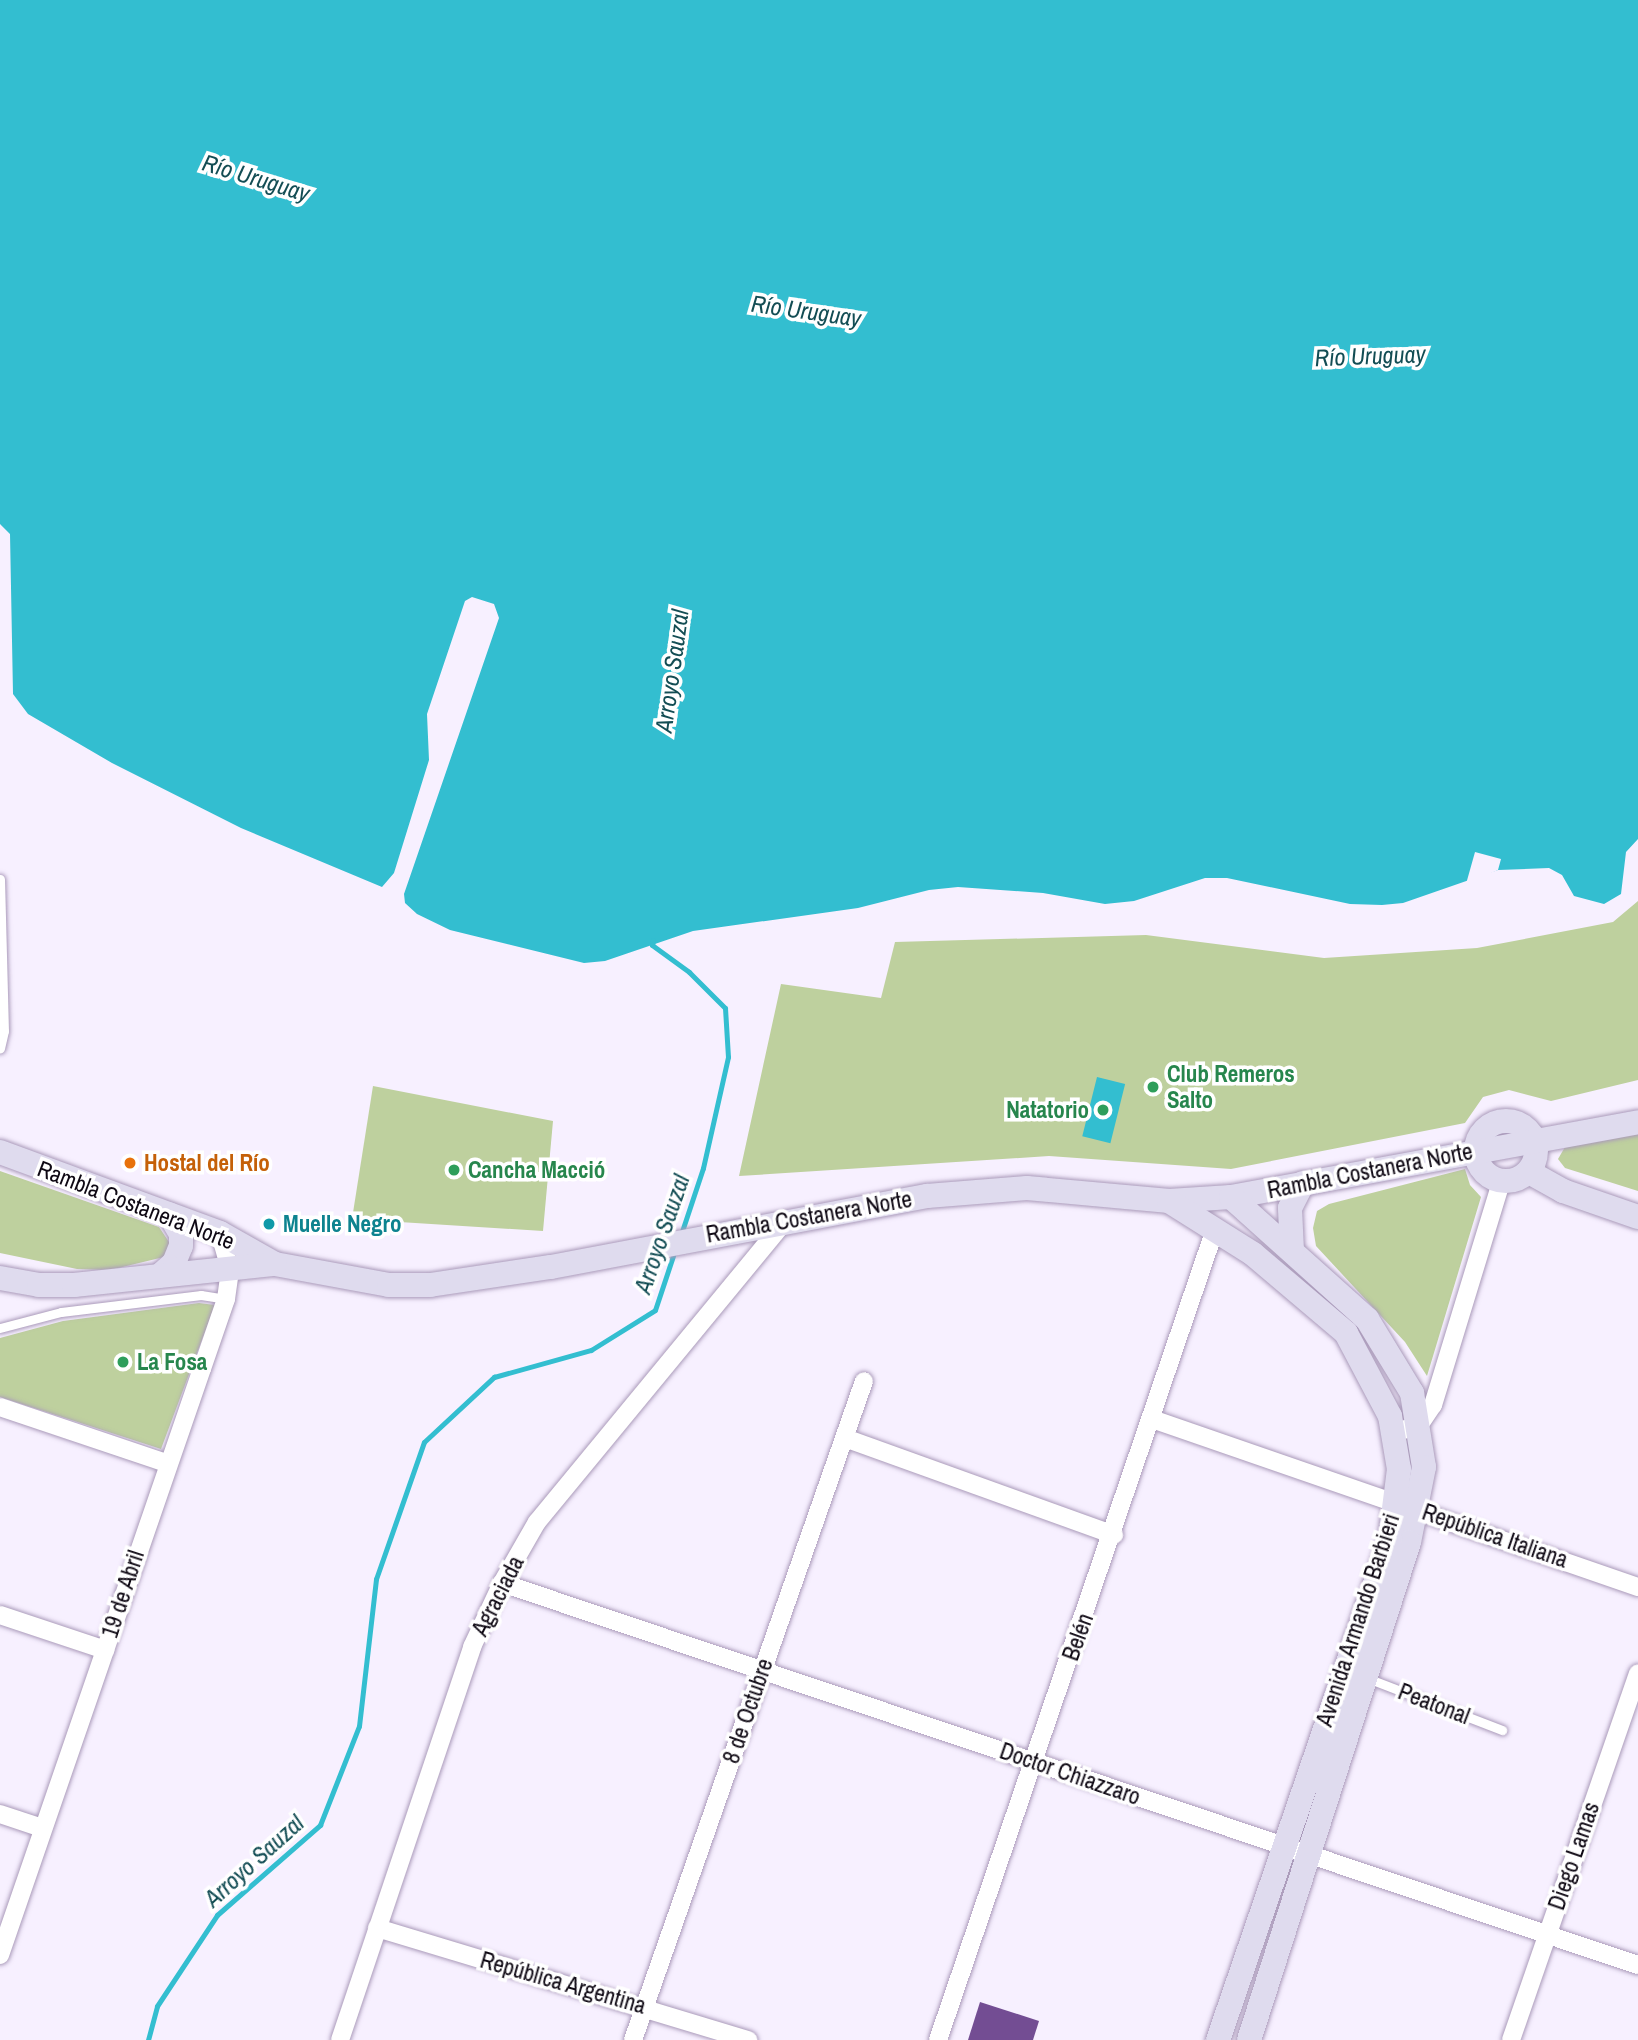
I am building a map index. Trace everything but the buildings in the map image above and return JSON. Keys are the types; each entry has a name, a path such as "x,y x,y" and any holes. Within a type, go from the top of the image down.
{"street":[{"path":"1497,1122 1516,1122 1535,1143 1536,1157 1529,1172 1501,1182 1480,1167 1476,1151 1482,1133 1497,1122"},
{"path":"1535,1143 1638,1122"},
{"name":"Rambla Costanera Norte","path":"0,1152 220,1233 275,1264 389,1286 464,1282 729,1231 988,1190 1027,1188 1169,1201 1231,1197 1476,1151"},
{"path":"1529,1172 1563,1191 1638,1217"},
{"path":"1395,1433 1420,1424 1433,1405 1501,1182"},
{"path":"1292,1251 1290,1208 1303,1183"},
{"path":"1214,1232 1259,1220 1278,1188"},
{"name":"Avenida Armando Barbieri","path":"1218,2040 1281,1845 1390,1540 1424,1467 1420,1424 1401,1370 1367,1319 1231,1197"},
{"name":"Avenida Armando Barbieri","path":"1169,1201 1214,1232 1253,1254 1346,1333 1366,1364 1395,1433 1407,1505 1366,1677 1249,2040"},
{"path":"159,1276 174,1263 181,1246 181,1234 169,1214"},
{"name":"Agraciada","path":"341,2040 472,1647 502,1583 537,1522 784,1222"},
{"name":"Belén","path":"938,2040 1032,1762 1114,1535 1214,1232"},
{"name":"19 de Abril","path":"0,1955 166,1463 226,1299 230,1269 220,1233"},
{"path":"3,1283 74,1285 275,1264"},
{"name":"8 de Octubre","path":"633,2040 864,1381"},
{"path":"0,1407 166,1463"},
{"name":"República Italiana","path":"1152,1419 1638,1587"},
{"path":"845,1438 1114,1535"},
{"name":"Doctor Chiazzaro","path":"502,1583 1638,1965"},
{"path":"0,1615 105,1650"},
{"name":"Diego Lamas","path":"1511,2040 1638,1673"},
{"path":"0,1814 43,1828"},
{"name":"República Argentina","path":"377,1928 749,2040"}],"lane":[{"path":"0,879 4,1031 0,1049"},
{"path":"0,1328 61,1312 201,1295 226,1299"},
{"name":"Peatonal","path":"1366,1677 1502,1730"}],"green space":[{"path":"1638,901 1638,1080 1551,1101 1509,1090 1483,1097 1465,1123 1231,1169 1049,1156 739,1176 781,984 881,998 895,942 1146,935 1324,958 1477,948 1613,922"},
{"name":"Cancha Macció","path":"373,1086 553,1121 543,1231 352,1219"},
{"path":"1638,1133 1638,1191 1565,1168 1558,1159 1565,1147"},
{"path":"1465,1169 1470,1185 1481,1197 1427,1376 1405,1342 1316,1246 1313,1228 1317,1211 1329,1204"},
{"path":"0,1171 159,1227 171,1245 164,1257 110,1270 77,1269 0,1253"},
{"path":"199,1303 215,1305 161,1449 0,1397 0,1338 63,1321"}],"water":[{"name":"Río Uruguay","path":"0,0 1638,0 1638,839 1626,852 1621,894 1604,904 1574,896 1562,875 1549,868 1498,870 1403,903 1382,905 1350,904 1227,878 1205,878 1134,901 1105,904 1043,893 958,887 929,890 858,908 693,931 605,961 584,963 450,930 417,914 405,903 404,894 499,618 494,604 472,597 465,601 427,714 429,760 394,873 382,887 241,828 112,763 28,714 13,694 10,534 0,524"},
{"name":"Natatorio","path":"1097,1077 1125,1084 1110,1143 1082,1136"}],"pier":[{"path":"1475,852 1501,859 1498,870 1466,884"}],"waterway":[{"name":"Arroyo Sauzal","path":"653,940 652,945 689,972 725,1008 728,1057 703,1168 681,1234"},
{"name":"Arroyo Sauzal","path":"148,2040 157,2006 217,1915 320,1825 359,1726 376,1579 424,1442 494,1377 591,1350 655,1310 674,1253"}],"place":[{"name":"Club Remeros Salto","path":"1153,1087"},
{"name":"Natatorio","path":"1103,1110"},
{"name":"Hostal del Río","path":"130,1163"},
{"name":"Cancha Macció","path":"454,1170"},
{"name":"Muelle Negro","path":"269,1224"},
{"name":"La Fosa","path":"123,1362"}]}
